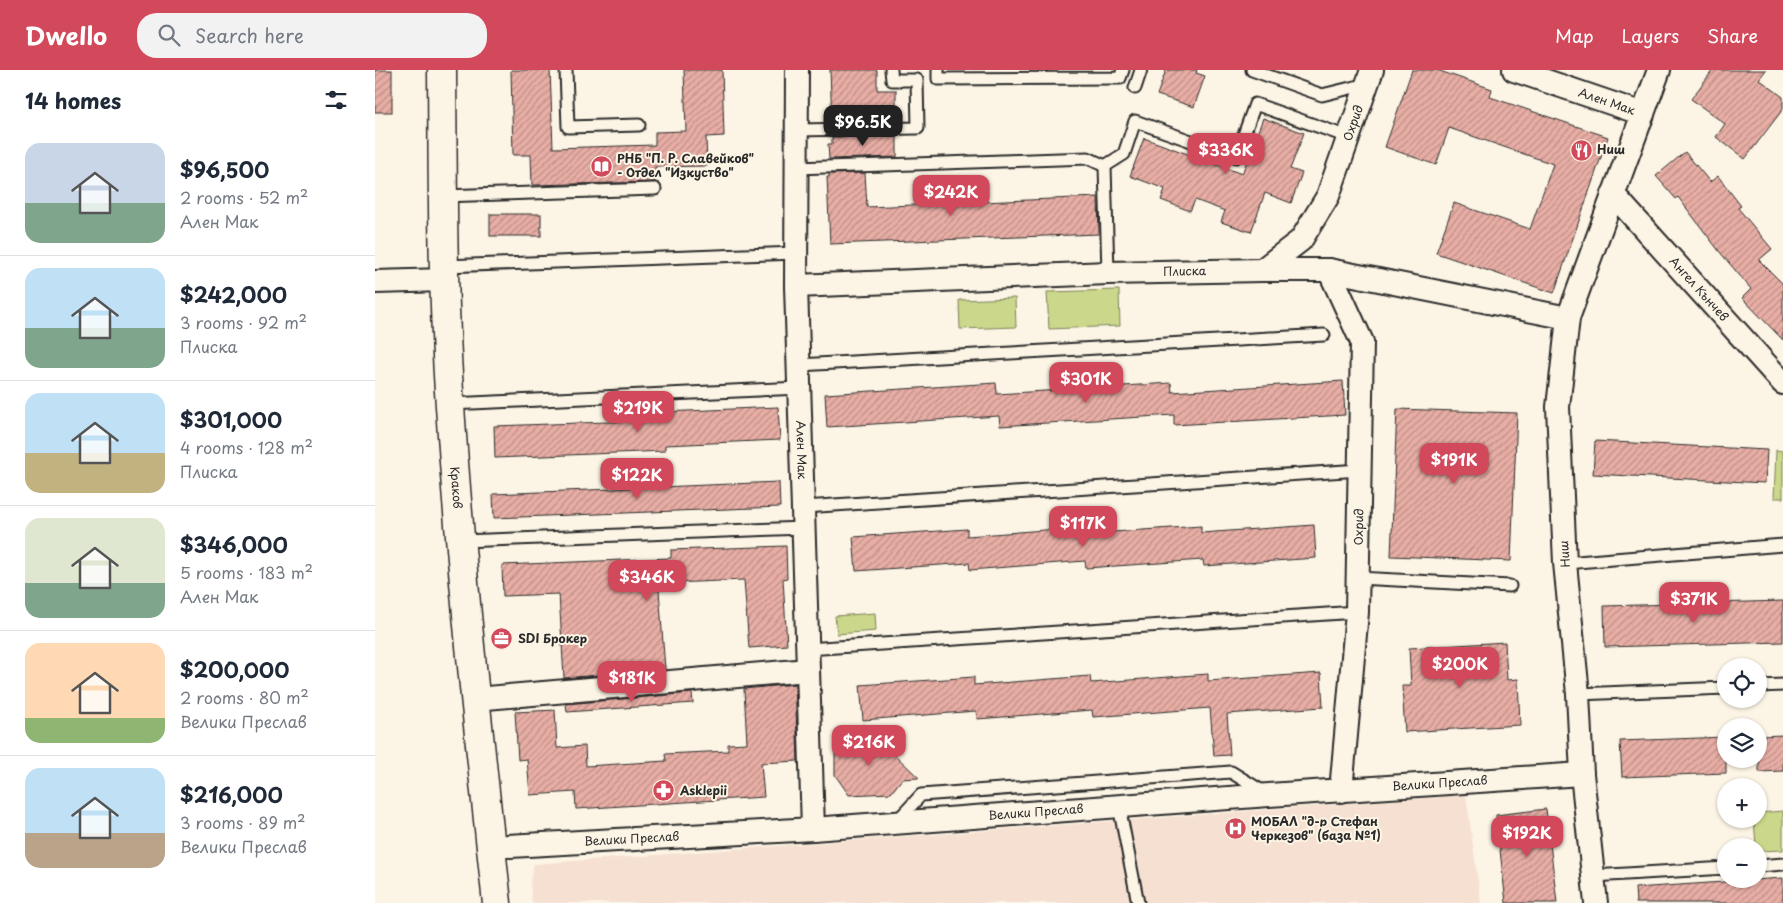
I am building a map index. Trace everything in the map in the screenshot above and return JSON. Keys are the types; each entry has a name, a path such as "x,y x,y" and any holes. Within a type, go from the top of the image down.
{"main road":[{"name":"Краков","path":"442,70 443,196 450,404 475,699 497,903"}],"street":[{"name":"Ален Мак","path":"797,70 796,286 813,828"},
{"name":"Ален Мак","path":"1514,70 1643,114"},
{"name":"Ниш","path":"1595,903 1582,774 1578,694 1565,563 1558,407 1569,318 1659,70"},
{"name":"Охрид","path":"1262,270 1301,240 1328,196 1369,77"},
{"name":"Ангел Кънчев","path":"1613,194 1783,383"},
{"name":"Охрид","path":"1329,270 1362,342 1357,612 1341,791"},
{"name":"Плиска","path":"796,286 1108,273 1329,270 1569,318"},
{"path":"375,282 445,273"},
{"path":"475,699 807,660"},
{"name":"Велики Преслав","path":"491,847 813,828 1582,774"}],"lane":[{"path":"566,70 568,127 639,125"},
{"path":"797,130 918,128 917,80 892,80 891,70"},
{"path":"938,70 938,79 1120,78 1123,70"},
{"path":"1135,88 1141,70"},
{"path":"1252,70 1322,95 1369,77"},
{"path":"1105,166 1124,154 1135,121 1235,157 1255,104 1348,137"},
{"path":"796,168 1088,158 1105,166"},
{"path":"1105,166 1108,273"},
{"path":"443,196 655,189"},
{"path":"445,273 796,253"},
{"path":"799,365 1325,335"},
{"path":"450,404 800,388"},
{"path":"461,541 804,517 1360,470"},
{"path":"1565,563 1783,545"},
{"path":"1358,578 1510,586"},
{"path":"807,660 1357,612"},
{"path":"1767,686 1783,685"},
{"path":"1578,694 1717,688"},
{"path":"896,822 921,795 1231,772 1269,795"},
{"path":"1119,806 1138,903"},
{"path":"1767,865 1783,864"},
{"path":"1593,876 1717,869"}],"shaded area":[{"name":"МОБАЛ \"д-р Стефан Черкезов\" (база №1)","path":"1466,795 1481,903 532,903 530,882 534,864"}],"green space":[{"path":"1119,290 1120,326 1049,329 1047,292"},
{"path":"1015,298 1016,327 960,329 959,300"},
{"path":"1776,450 1783,451 1783,498 1774,498"},
{"path":"875,613 876,631 837,634 835,616"},
{"path":"1783,811 1783,850 1767,851 1767,838 1755,838 1755,828 1767,828 1767,812"}],"building":[{"path":"375,70 392,70 392,112 375,112"},
{"path":"511,70 550,70 553,148 655,145 655,132 686,131 684,70 722,70 724,136 706,137 707,166 655,167 655,182 532,185 531,155 513,155"},
{"path":"830,70 877,70 877,90 896,90 896,121 832,122"},
{"path":"1166,70 1197,70 1196,73 1205,76 1194,107 1157,95"},
{"path":"1412,70 1437,70 1492,89 1490,97 1608,137 1554,293 1436,253 1454,203 1530,229 1553,164 1449,128 1436,165 1385,147"},
{"path":"1713,70 1766,70 1759,79 1783,97 1783,109 1745,159 1716,137 1725,124 1691,99"},
{"path":"1263,118 1304,133 1290,169 1302,173 1291,203 1265,193 1251,232 1221,222 1225,211 1195,200 1190,211 1161,200 1165,189 1130,176 1144,138 1242,174"},
{"path":"897,136 897,157 829,159 828,144 832,144 832,137"},
{"path":"1685,152 1710,182 1718,176 1741,206 1738,208 1772,249 1759,260 1783,284 1783,340 1742,298 1751,289 1678,197 1676,199 1656,176"},
{"path":"865,173 867,207 1098,197 1099,234 830,244 827,177 829,177 829,174"},
{"path":"490,214 541,214 541,236 490,236"},
{"path":"1343,381 1345,415 1174,425 1174,415 1000,426 999,416 827,427 825,394 996,383 997,394 1171,383 1172,392"},
{"path":"778,407 780,440 665,445 665,451 495,458 494,426 664,420 664,412"},
{"path":"1397,409 1517,413 1511,561 1391,556"},
{"path":"1595,441 1767,450 1765,483 1593,474"},
{"path":"779,482 780,507 494,518 493,494"},
{"path":"1314,525 1316,558 1204,566 1203,560 1086,568 1085,561 970,570 969,563 856,571 853,537 967,529 967,536 1083,527 1084,534 1201,526 1201,533"},
{"path":"786,546 787,578 783,579 787,645 749,648 744,580 673,583 673,589 659,590 665,669 564,678 559,594 503,596 502,565 671,558 671,550"},
{"path":"1783,601 1783,642 1605,647 1604,606"},
{"path":"1505,642 1507,680 1518,679 1520,725 1405,732 1402,686 1411,686 1409,648"},
{"path":"1321,673 1323,707 1227,714 1230,755 1214,756 1210,708 1093,717 1092,710 977,719 976,711 863,720 860,685 974,677 974,685 1090,676 1091,683 1208,674 1208,681"},
{"path":"795,684 798,761 761,763 764,797 576,809 575,792 530,795 527,759 518,760 515,712 555,710 557,748 585,746 586,766 666,761 665,754 728,751 728,744 747,743 744,689"},
{"path":"692,693 693,703 567,712 566,704"},
{"path":"863,724 919,778 902,779 891,793 849,795 835,775 835,745 864,744"},
{"path":"1783,735 1783,771 1759,772 1759,768 1767,768 1767,736"},
{"path":"1717,737 1717,768 1726,768 1726,773 1622,777 1620,741"},
{"path":"1546,809 1557,903 1506,903 1496,815"},
{"path":"1783,878 1783,903 1636,903 1635,888 1717,882 1717,888 1767,888 1767,879"}],"place":[{"name":"Ниш","path":"1581,150"},
{"name":"РНБ \"П. Р. Славейков\" - Отдел \"Изкуство\"","path":"601,166"},
{"name":"SDI Брокер","path":"502,639"},
{"name":"Asklepii","path":"664,791"},
{"name":"МОБАЛ \"д-р Стефан Черкезов\" (база №1)","path":"1235,829"}]}
